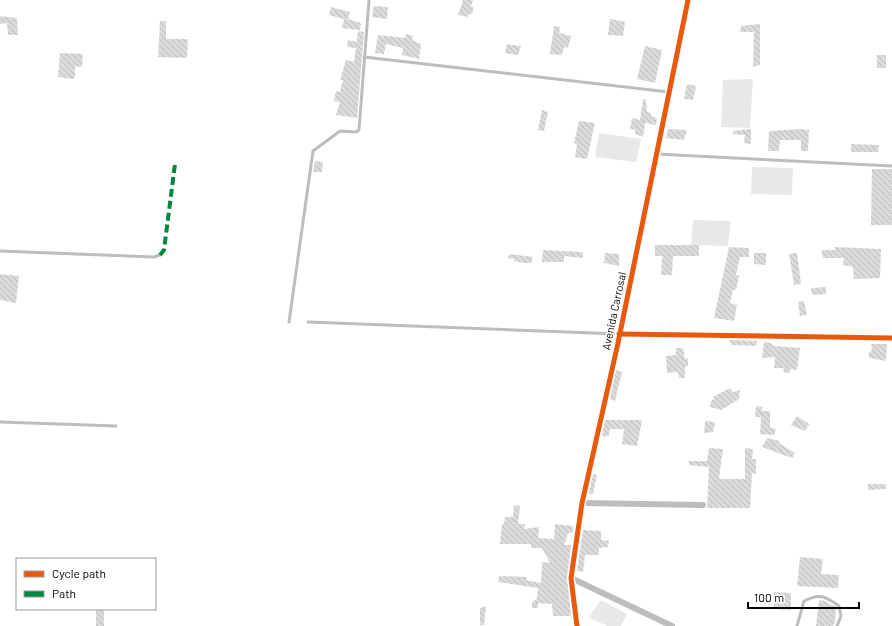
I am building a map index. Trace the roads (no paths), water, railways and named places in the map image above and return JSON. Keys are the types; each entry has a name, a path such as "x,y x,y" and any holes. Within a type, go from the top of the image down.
{"street":[{"name":"Avenida Carrosal","path":"577,626 571,578 582,503 619,334 688,0"},
{"path":"619,334 892,338"},
{"path":"582,503 704,505"},
{"path":"571,578 672,626"}],"lane":[{"path":"289,322 313,150 340,131 356,132 358,130 368,0"},
{"path":"364,57 669,92"},
{"path":"656,154 892,166"},
{"path":"0,251 154,257 160,255"},
{"path":"308,322 619,334"},
{"path":"0,422 116,426"},
{"path":"797,626 804,601 813,596 826,597 839,606 841,616 837,626"}]}
